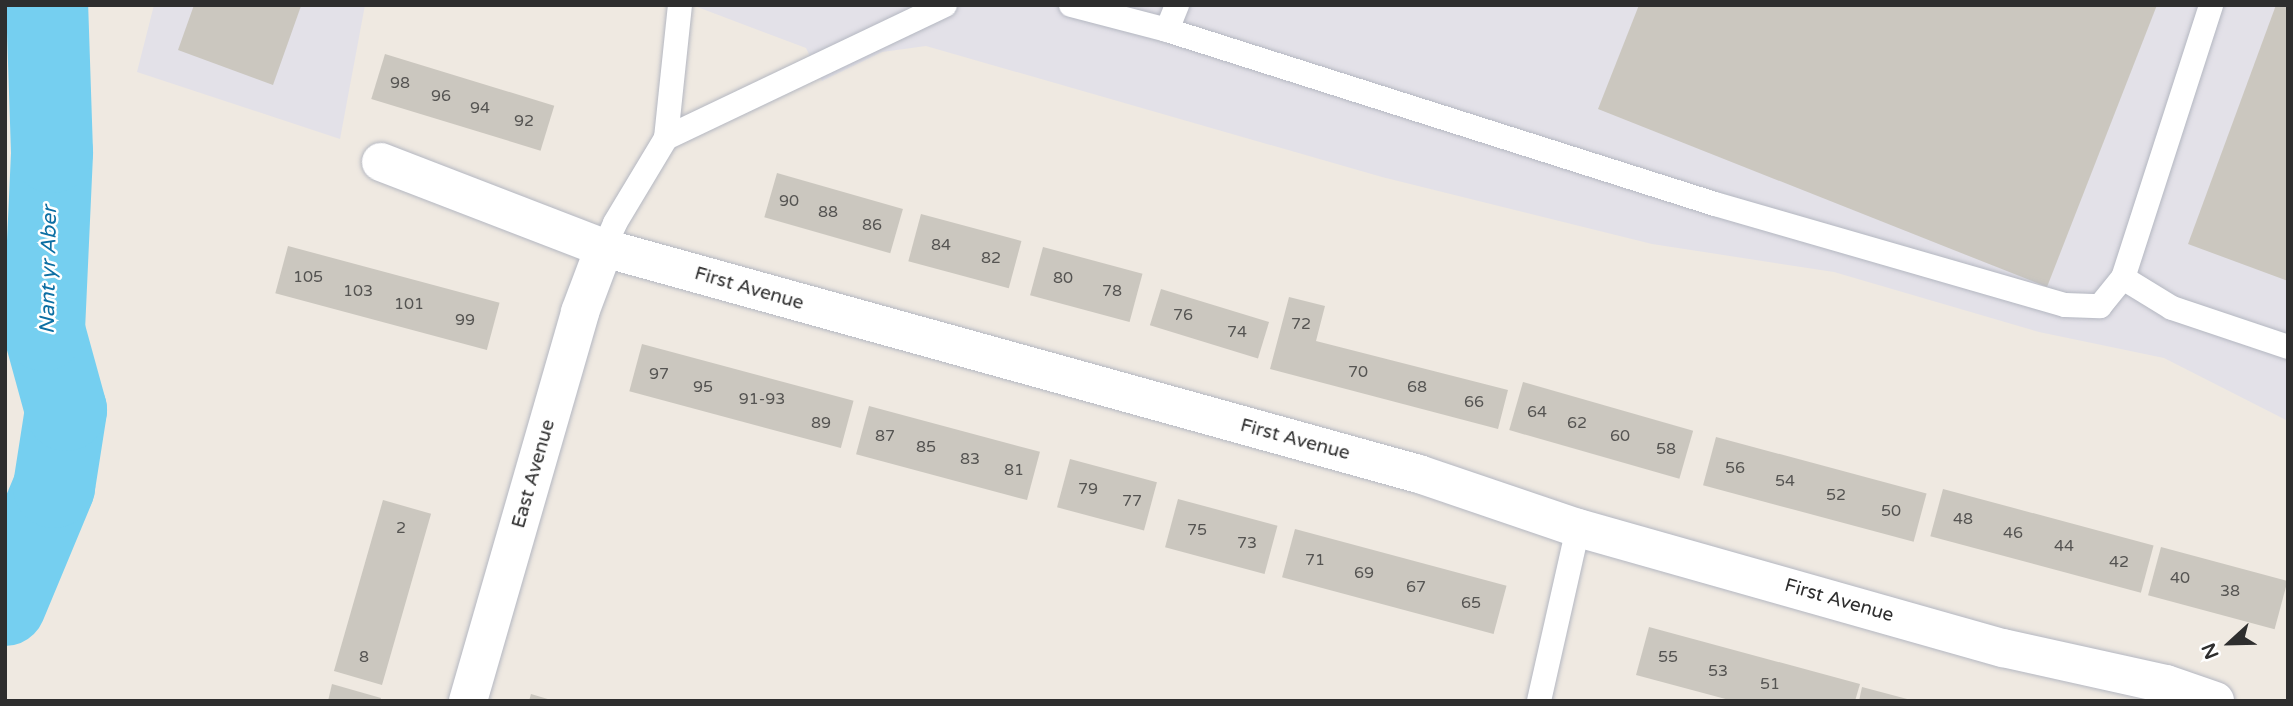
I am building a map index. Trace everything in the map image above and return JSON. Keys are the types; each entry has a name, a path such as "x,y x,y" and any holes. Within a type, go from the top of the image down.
{"street":[{"name":"First Avenue","path":"381,162 604,248 1419,474 1578,528 2003,648 2166,684 2215,701"},
{"name":"East Avenue","path":"468,701 580,312 604,248"}],"lane":[{"path":"604,248 666,138 680,5"},
{"path":"666,138 945,5"},
{"path":"1072,5 1167,30 1715,204 2065,305 2100,306 2123,278 2211,5"},
{"path":"1167,30 1177,5"},
{"path":"2123,278 2172,308 2288,347"},
{"path":"1539,701 1578,528"}],"shaded area":[{"path":"154,5 365,5 340,139 137,72"},
{"path":"692,5 2288,5 2288,421 2164,358 2039,332 1834,272 1652,244 1382,177 926,46 882,52 822,81 806,48"}],"building":[{"path":"194,5 301,6 273,85 178,50"},
{"path":"1639,5 2157,5 2047,287 1598,109"},
{"path":"2276,5 2288,5 2288,281 2188,244"},
{"path":"385,54 554,106 541,151 371,99"},
{"path":"777,173 903,209 890,253 764,217"},
{"path":"921,214 1021,241 1009,288 908,261"},
{"path":"288,246 500,303 487,350 275,293"},
{"path":"1043,247 1142,274 1130,322 1030,295"},
{"path":"1161,289 1269,322 1258,358 1150,325"},
{"path":"1289,297 1325,306 1316,341 1508,390 1498,429 1270,369"},
{"path":"642,344 854,401 841,448 629,391"},
{"path":"1523,382 1693,431 1679,479 1509,430"},
{"path":"869,406 1040,452 1027,500 856,454"},
{"path":"1716,437 1927,493 1914,542 1703,485"},
{"path":"1070,459 1157,482 1144,531 1057,507"},
{"path":"1943,489 2154,545 2141,593 1930,536"},
{"path":"1178,499 1277,526 1265,574 1165,547"},
{"path":"383,500 431,514 382,685 334,671"},
{"path":"1295,529 1507,586 1494,634 1282,577"},
{"path":"2161,547 2288,581 2275,629 2148,595"},
{"path":"1649,627 1860,684 1855,701 1733,701 1636,675"},
{"path":"332,684 381,698 380,701 328,701"},
{"path":"1862,687 1911,700 1911,701 1859,701"},
{"path":"531,694 551,700 551,701 529,701"}],"waterway":[{"name":"Nant yr Aber","path":"5,605 54,487 66,410 44,330 52,152 47,5"}]}
